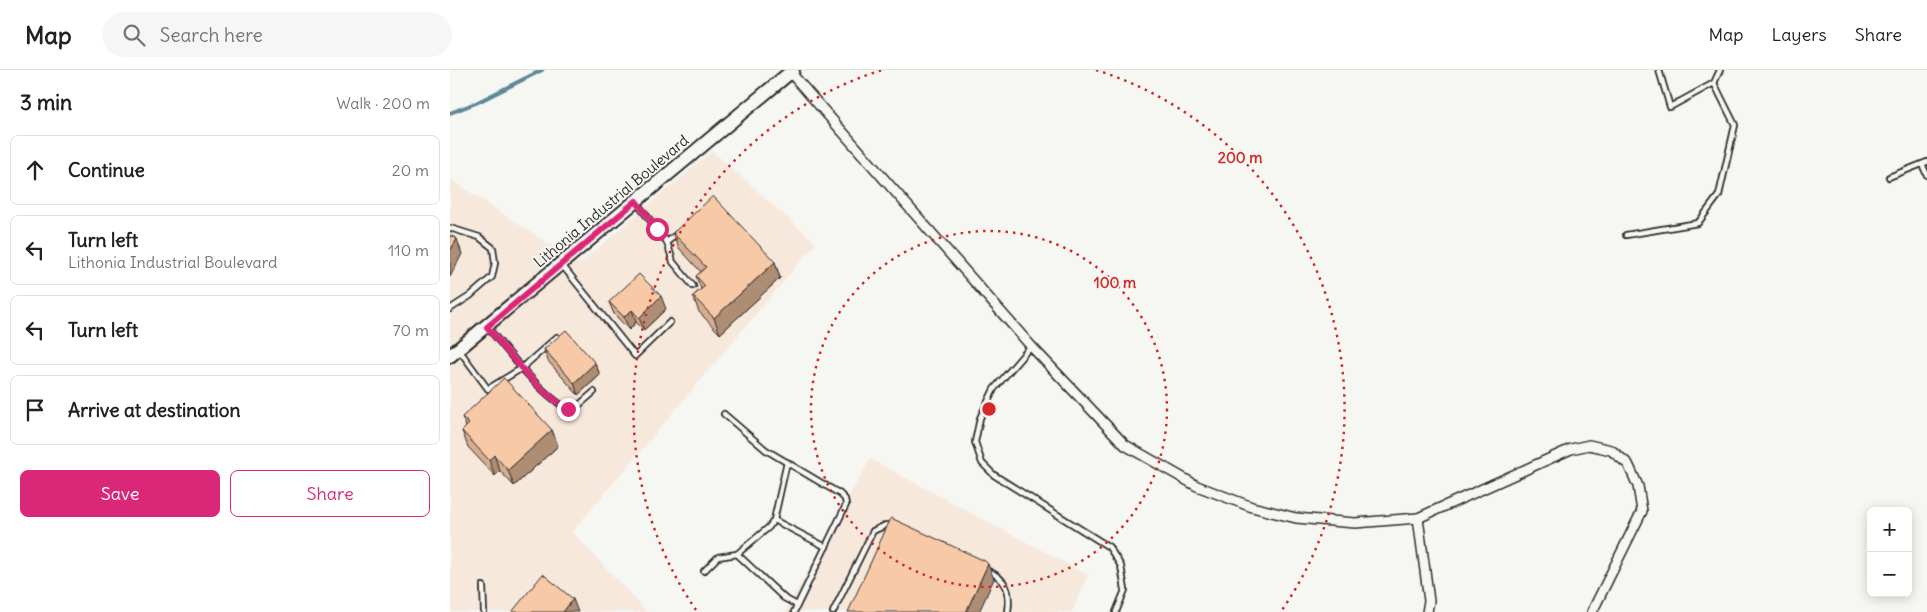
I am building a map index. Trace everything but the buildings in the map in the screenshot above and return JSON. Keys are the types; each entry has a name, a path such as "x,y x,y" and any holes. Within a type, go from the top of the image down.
{"main road":[{"name":"Lithonia Industrial Boulevard","path":"455,353 792,71"}],"street":[{"path":"792,71 1030,346 1125,445 1197,486 1252,507 1296,518 1355,523 1418,518 1571,448 1589,445 1611,450 1628,464 1638,486 1642,511 1592,612"},
{"path":"1418,518 1429,601 1428,612"}],"lane":[{"path":"1659,70 1670,107 1714,83 1720,70"},
{"path":"1626,235 1698,222 1719,195 1735,125 1714,83"},
{"path":"1889,177 1924,163 1927,175"},
{"path":"636,201 667,242 673,262 694,286"},
{"path":"450,228 479,237 493,248 495,263 492,277 470,296 450,309"},
{"path":"667,242 681,231"},
{"path":"561,264 635,356 670,322"},
{"path":"487,327 522,368 553,400 568,409 579,405 594,392"},
{"path":"455,353 488,389 522,368 557,337"},
{"path":"1030,346 994,389 980,418 975,442 982,463 994,475 1109,547 1121,566 1125,590 1116,612"},
{"path":"724,414 766,450 845,498 846,505 794,612"},
{"path":"704,571 718,558 737,554 769,527 774,520 787,462"},
{"path":"774,520 826,547"},
{"path":"833,612 873,531 886,525 901,530"},
{"path":"737,554 784,598 797,605"},
{"path":"984,569 993,573 1004,583 1008,590 1010,597 1008,612"},
{"path":"483,586 484,612"}],"shaded area":[{"path":"712,151 816,243 572,532 647,612 450,612 450,179 579,264"},
{"path":"870,459 1088,575 1072,612 785,612"}],"waterway":[{"path":"450,113 476,103 542,70"}],"route":[{"path":"568,409 553,400 522,368 487,327 636,201 657,229"}]}
